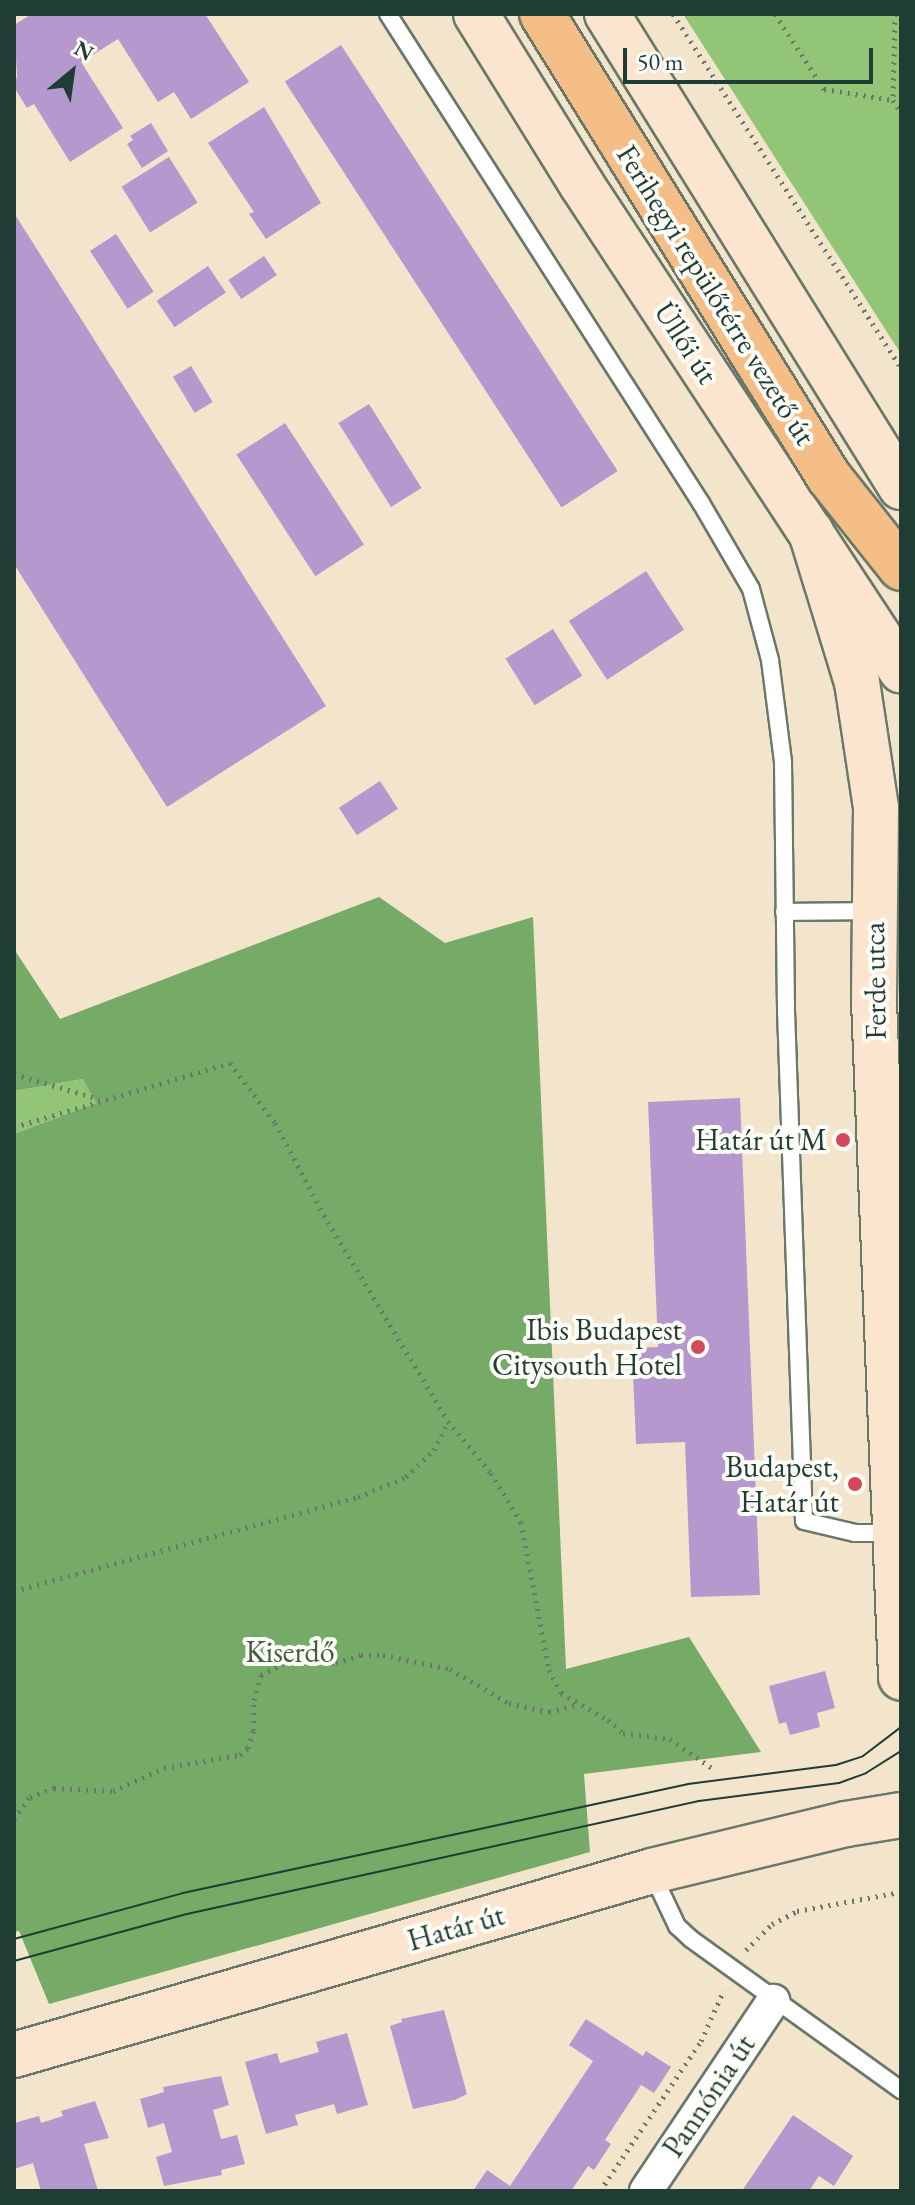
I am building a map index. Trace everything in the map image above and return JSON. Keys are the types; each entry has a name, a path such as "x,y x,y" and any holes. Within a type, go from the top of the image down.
{"main road":[{"name":"Üllői út","path":"476,14 679,334 901,670"},
{"name":"Ferihegyi repülőtérre vezető út","path":"542,14 829,477 901,565"},
{"path":"607,14 894,471"},
{"path":"679,334 773,413 838,507 901,565"},
{"path":"811,532 901,610"},
{"name":"Ferde utca","path":"811,532 833,597 863,707 876,808 889,852 875,911 874,1001 901,1677"},
{"path":"889,852 901,802"},
{"name":"Határ út","path":"14,2055 652,1871 846,1824 901,1815"}],"street":[{"name":"Pannónia út","path":"646,2191 773,2001"}],"lane":[{"path":"388,14 701,503 751,589 766,639 783,762 786,1011 804,1521 855,1533 896,1533"},
{"path":"784,912 875,911"},
{"path":"652,1871 677,1926 773,2001 901,2090"}],"path":[{"path":"673,14 901,368"},
{"path":"775,14 824,89 893,100"},
{"path":"895,14 893,100 901,113"},
{"path":"14,1127 100,1099 230,1063 275,1123 324,1215 448,1421 491,1473 521,1522 549,1670 561,1693 623,1733 670,1739 712,1768"},
{"path":"14,1074 100,1099"},
{"path":"14,1591 358,1497 406,1477 434,1450 448,1421"},
{"path":"14,1819 30,1797 54,1788 113,1791 164,1768 240,1755 248,1748 254,1730 254,1700 261,1675 282,1664 308,1661 336,1663 361,1655 383,1655 450,1669 509,1703 549,1712 578,1703"},
{"path":"600,2191 701,2041 733,1971 749,1945 772,1924 797,1911 901,1892"}],"green space":[{"path":"683,14 901,14 901,354"},
{"name":"Kiserdő","path":"379,897 445,943 533,917 566,1669 689,1637 761,1752 584,1774 590,1852 49,2004 19,1931 14,1932 14,1134 96,1103 83,1079 14,1091 14,949 60,1019"},
{"path":"84,1079 96,1103 14,1134 14,1091"}],"building":[{"path":"32,14 205,14 249,82 191,119 174,92 158,102 118,39 81,62 123,128 70,162 34,104 27,108 14,87 17,76 14,25"},
{"path":"341,45 618,471 561,508 285,81"},
{"path":"264,107 321,203 266,239 249,214 254,212 208,143"},
{"path":"151,123 168,151 142,168 127,144 133,140 130,136"},
{"path":"169,157 198,203 150,232 122,187"},
{"path":"14,213 326,706 167,807 14,564"},
{"path":"116,234 154,292 128,309 90,251"},
{"path":"264,256 277,275 241,299 228,280"},
{"path":"208,266 226,293 174,327 157,301"},
{"path":"191,366 213,402 195,413 173,377"},
{"path":"369,404 421,488 391,507 338,423"},
{"path":"285,423 364,545 315,576 236,455"},
{"path":"646,571 684,630 607,680 569,621"},
{"path":"553,629 582,676 535,705 506,659"},
{"path":"380,781 398,809 357,835 339,808"},
{"name":"Ibis Budapest Citysouth Hotel","path":"740,1098 760,1595 691,1597 685,1442 636,1444 632,1348 658,1347 648,1102"},
{"path":"825,1671 835,1708 817,1713 820,1727 790,1735 786,1722 779,1724 769,1686"},
{"path":"444,2010 467,2094 455,2100 413,2109 390,2026 402,2022 401,2019"},
{"path":"586,2019 643,2056 646,2051 671,2067 654,2093 641,2085 605,2140 611,2144 594,2170 588,2166 571,2191 473,2191 487,2170 510,2186 593,2061 569,2045"},
{"path":"347,2033 368,2105 337,2114 334,2104 295,2115 298,2125 266,2134 245,2062 277,2053 280,2063 319,2052 316,2042"},
{"path":"221,2076 229,2105 213,2110 221,2139 237,2135 245,2164 221,2170 222,2175 164,2186 156,2157 172,2152 164,2123 148,2128 140,2099 164,2092 163,2087"},
{"path":"95,2101 109,2138 84,2144 98,2191 41,2191 33,2163 14,2169 14,2123 39,2116 41,2123 63,2116 61,2111"},
{"path":"793,2115 853,2156 834,2186 819,2176 809,2191 742,2191"}],"tram line":[{"path":"14,1939 183,1893 688,1784 836,1765 863,1756 901,1727"},
{"path":"14,1961 187,1914 699,1801 839,1783 866,1773 901,1751"}],"place":[{"name":"Határ út M","path":"843,1140"},
{"name":"Ibis Budapest Citysouth Hotel","path":"698,1347"},
{"name":"Budapest, Határ út","path":"855,1484"}]}
